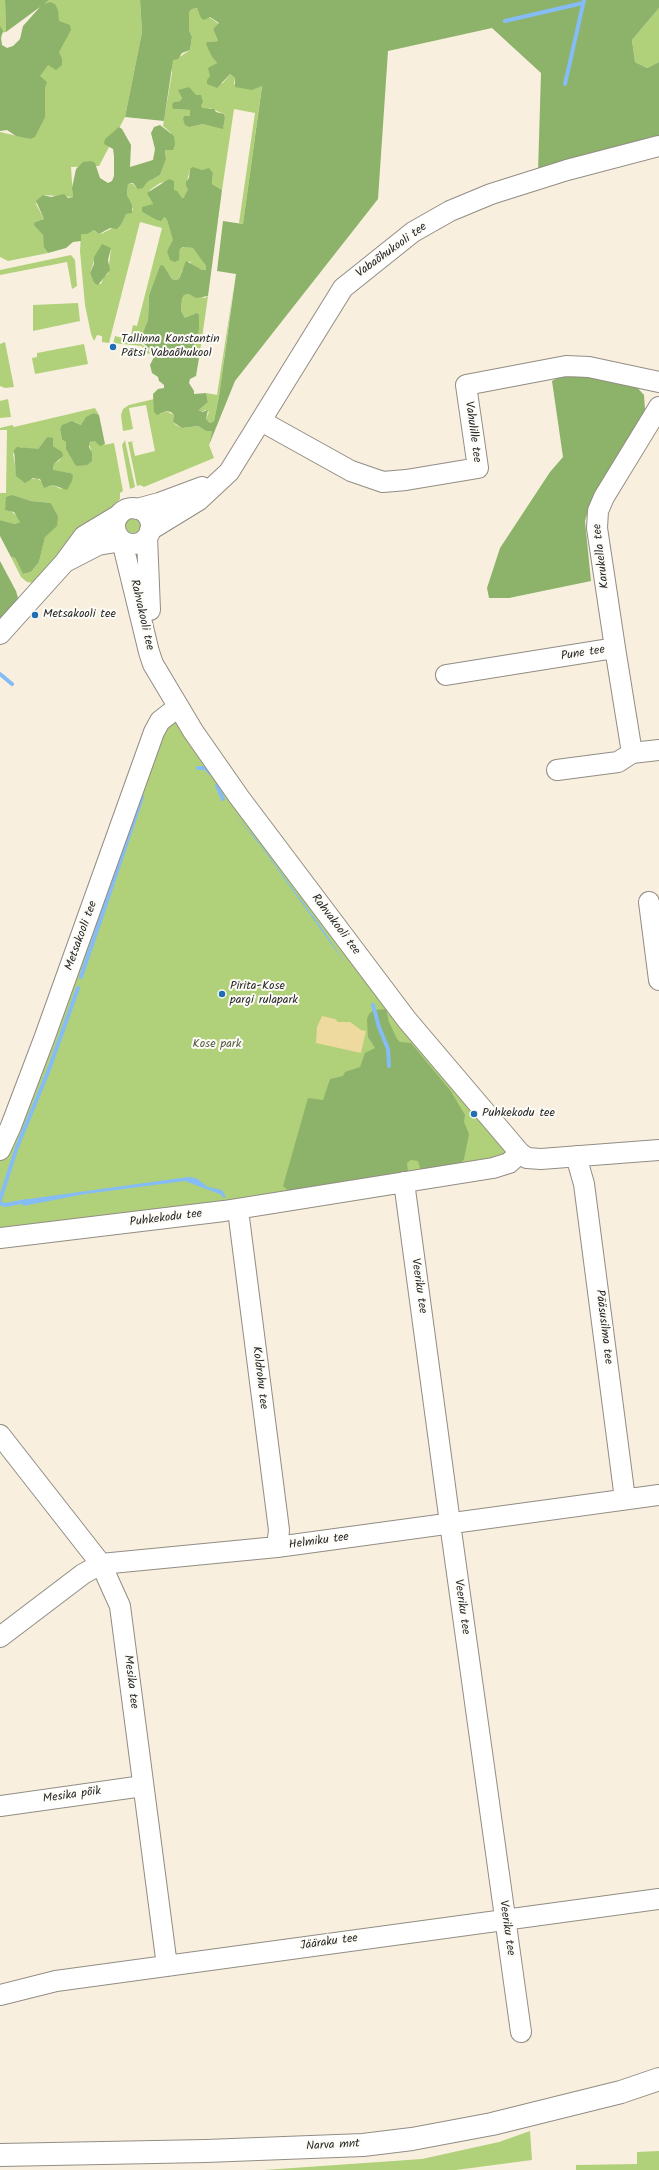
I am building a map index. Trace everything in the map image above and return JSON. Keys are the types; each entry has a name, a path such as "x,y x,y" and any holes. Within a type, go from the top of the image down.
{"main road":[{"name":"Narva mnt","path":"0,2155 206,2151 370,2144 472,2129 621,2092 659,2079"},
{"path":"621,2092 659,2086"}],"street":[{"name":"Vabaõhukooli tee","path":"148,533 199,500 229,472 343,288 413,232 450,211 491,194 567,170 659,146"},
{"name":"Vahulille tee","path":"261,421 351,471 383,482 406,480 478,468 466,385 566,366 589,368 659,382"},
{"name":"Karukella tee","path":"615,648 597,528 598,511 604,497 659,407"},
{"name":"Vabaõhukooli tee","path":"0,634 64,563 84,536 102,523 128,512 159,503 219,480"},
{"path":"128,512 148,517 148,533 138,543 133,544 122,541 115,532 114,526 128,512"},
{"name":"Rahvakooli tee","path":"148,533 147,578 151,621 166,686"},
{"name":"Vabaõhukooli tee","path":"64,563 98,545 122,541"},
{"name":"Rahvakooli tee","path":"122,541 149,652 178,707 239,797 407,1020 520,1153"},
{"name":"Pune tee","path":"446,675 615,648 632,754"},
{"name":"Metsakooli tee","path":"0,1150 11,1126 44,1039 154,732 160,721 178,707"},
{"path":"557,770 618,762 632,754 659,750"},
{"path":"649,902 659,980"},
{"path":"520,1153 527,1158 535,1159 659,1150"},
{"name":"Puhkekodu tee","path":"0,1238 238,1210 500,1167 513,1161 520,1153"},
{"name":"Pääsusilma tee","path":"576,1156 584,1184 625,1499"},
{"name":"Veeriku tee","path":"404,1182 521,2032"},
{"name":"Koldrohu tee","path":"238,1210 279,1530 277,1548"},
{"name":"Mesika tee","path":"0,1435 101,1564 120,1606 167,1966"},
{"name":"Helmiku tee","path":"0,1637 83,1574 101,1564 277,1548 659,1495"},
{"name":"Mesika põik","path":"0,1806 143,1786"},
{"name":"Jääraku tee","path":"0,1994 56,1981 659,1899"}],"green space":[{"path":"0,0 5,0 6,32 0,33"},
{"path":"5,0 49,0 44,4 50,2 55,4 58,10 59,21 70,25 71,30 59,52 62,59 62,65 56,70 48,65 40,76 47,82 45,88 45,117 35,137 30,139 16,136 7,130 0,131 0,26 3,31 1,38 2,45 7,48 13,46 20,39 23,26 40,7 6,32"},
{"path":"49,0 140,0 142,32 125,117 99,166 71,167 73,197 43,195 36,204 44,219 35,222 43,235 45,247 48,253 8,261 0,257 0,132 30,139 39,102 42,5"},
{"path":"140,0 659,0 659,8 632,40 635,62 647,68 659,62 659,136 538,172 541,73 492,28 388,51 378,199 235,381 209,445 212,431 206,431 198,426 182,428 173,422 174,415 171,412 166,411 157,415 154,412 153,394 158,389 164,388 164,385 159,381 158,377 152,373 150,365 154,357 148,347 140,341 148,320 149,295 161,265 164,266 172,279 175,280 179,279 186,261 202,270 206,270 206,266 193,248 183,247 180,249 179,260 175,262 170,260 167,251 173,240 167,220 164,217 161,221 157,220 142,212 142,207 153,204 147,193 169,179 174,181 174,190 177,191 182,198 184,197 188,190 186,182 189,178 190,169 193,167 202,170 209,168 213,173 212,184 222,190 208,296 196,298 189,294 184,295 182,299 181,311 185,318 197,313 199,315 198,335 194,340 194,345 200,352 196,376 190,379 189,383 194,391 194,394 206,393 208,402 199,410 202,412 208,410 206,419 210,423 214,421 219,396 236,274 217,271 223,221 243,224 262,86 252,90 235,87 235,78 230,74 217,88 207,84 207,80 210,76 208,68 217,63 212,57 206,44 207,42 218,41 213,29 219,23 210,17 204,20 201,18 197,8 192,9 189,12 189,30 192,37 190,50 182,53 178,59 173,60 164,121 125,117 142,32"},
{"path":"196,8 219,24 213,29 218,41 207,42 212,57 217,63 215,65 222,84 230,74 235,78 234,84 254,89 262,85 243,224 239,223 255,113 234,109 222,190 212,184 213,173 209,169 190,169 186,186 188,194 182,198 174,190 174,181 160,183 150,190 149,196 153,204 142,212 150,216 164,217 167,220 174,241 167,251 180,254 180,249 184,247 194,248 206,266 206,270 202,270 191,265 190,261 182,270 179,279 175,280 172,279 164,266 159,268 149,295 148,320 142,345 148,347 150,354 144,353 142,346 113,343 115,336 130,340 133,325 137,326 162,228 140,222 109,343 102,342 102,336 97,335 94,341 91,334 85,305 80,251 81,234 94,230 99,234 103,233 122,223 126,213 133,210 127,195 128,184 133,184 136,187 160,175 166,158 165,150 168,148 171,133 163,126 172,73 170,60 181,56 190,50 192,37 189,30 189,12","holes":["189,87 201,108 206,110 210,108 224,114 225,118 223,128 203,124 190,127 190,110 173,109 174,102 180,101","111,248 108,274 104,276 101,284 94,283 90,273 94,261"]},
{"path":"659,8 659,62 647,68 635,62 632,40"},
{"path":"189,87 196,95 201,95 203,102 201,105 202,108 214,109 216,112 224,114 225,118 223,129 203,124 190,127 185,125 183,119 184,116 190,116 190,110 173,109 172,104 180,101 182,98 178,90"},
{"path":"160,125 174,136 175,144 173,150 165,150 166,159 160,175 147,182 143,188 138,189 133,183 128,184 127,195 132,205 132,213 126,214 122,223 117,229 110,228 99,234 94,230 87,234 81,234 81,241 73,242 66,248 48,253 44,247 43,235 34,225 35,222 44,219 36,201 43,195 51,197 64,194 68,198 73,197 72,188 76,169 83,162 91,161 95,163 100,178 108,183 112,181 114,176 113,149 104,144 105,139 119,127 122,129 131,145 130,167 153,160 155,149 151,133 154,127"},
{"path":"102,244 111,248 108,260 110,270 98,285 94,283 90,273 94,264 94,257"},
{"path":"71,255 75,260 77,286 72,289 67,262 0,275 0,270"},
{"path":"234,285 219,396 214,421 210,423 206,419 209,412 205,410 202,412 199,410 208,402 206,393 217,395"},
{"path":"189,294 205,298 208,296 200,352 194,345 194,340 198,335 199,315 194,314 189,318 185,318 181,311 182,299 184,295"},
{"path":"78,303 80,321 33,331 33,305"},
{"path":"5,342 14,387 5,388 0,386 0,344"},
{"path":"84,344 88,364 35,374 32,358 37,357 37,353"},
{"path":"565,374 634,384 644,395 645,410 591,501 585,521 591,581 509,598 489,598 487,588 500,548 550,472 563,457 552,381"},
{"path":"8,399 11,417 0,418 0,401"},
{"path":"154,399 160,414 166,411 174,415 173,422 176,425 182,428 198,426 206,431 212,431 209,445 214,458 144,487 140,485 137,486 128,442 135,441 132,442 135,456 155,451 146,405 129,408 133,429 123,431 121,415 123,409 129,405"},
{"path":"95,408 99,415 94,413 81,425 75,422 65,424 60,429 62,440 66,442 68,453 91,450 89,444 93,440 104,445 114,443 123,491 120,493 120,499 33,583 27,582 21,577 11,557 15,558 23,574 31,572 39,562 45,536 51,529 58,516 51,503 31,501 13,495 11,511 19,518 20,522 15,524 0,520 0,493 6,493 7,430 0,430 0,428 12,425 14,427","holes":["47,437 53,446 61,452 60,460 54,464 53,471 70,473 61,489 53,485 48,487 37,478 23,481 16,471 13,454 21,447 27,449 38,449"]},
{"path":"94,413 99,415 105,444 100,446 95,441 90,442 89,447 92,453 92,461 87,465 76,466 66,449 66,442 62,440 60,429 62,425 72,421 81,425 86,417"},
{"path":"47,437 53,438 53,446 62,452 63,456 54,464 53,470 70,473 73,475 72,481 67,490 53,485 44,488 40,479 33,478 25,483 16,476 14,450 17,447 38,449"},
{"path":"125,440 135,487 130,489 122,445"},
{"path":"13,495 31,501 51,503 58,516 57,526 45,537 39,562 31,572 23,574 15,558 11,557 0,536 0,520 15,524 20,522 14,512 5,510 6,497"},
{"path":"133,517 140,522 141,525 136,532 133,533 126,528 125,525 130,518"},
{"path":"0,561 16,591 18,598 0,624"},
{"name":"Kose park","path":"177,721 506,1147 506,1160 0,1235 0,1157 164,725"},
{"path":"386,1009 389,1022 397,1039 400,1042 411,1043 450,1090 465,1115 464,1122 469,1134 464,1159 461,1163 422,1170 418,1161 411,1160 407,1163 408,1172 292,1194 283,1186 308,1098 323,1100 330,1079 343,1076 345,1072 360,1067 365,1053 375,1048 368,1037 367,1019 369,1014 374,1010"},
{"path":"530,2131 532,2160 456,2170 264,2170 422,2159 499,2142"},
{"path":"659,2151 659,2170 576,2170 576,2165 637,2164 637,2152"}],"sand":[{"path":"322,1016 335,1019 338,1022 350,1022 361,1030 366,1031 361,1053 316,1043 317,1027"}],"water":[{"path":"231,811 256,839 324,931 348,967 259,844"},
{"path":"188,1177 196,1178 208,1187 222,1190 226,1197 223,1198 222,1195 185,1181 85,1194 23,1206 22,1200 36,1198"}],"waterway":[{"path":"565,84 584,0"},
{"path":"505,21 583,3"},
{"path":"0,674 12,684"},
{"path":"198,768 206,768 210,773"},
{"path":"217,786 223,799"},
{"path":"81,977 142,797"},
{"path":"0,1200 17,1147 48,1072 78,988"},
{"path":"373,1005 379,1027 388,1049 389,1066"},
{"path":"0,1203 5,1205 27,1201"}],"place":[{"name":"Tallinna Konstantin Pätsi Vabaõhukool","path":"113,347"},
{"name":"Metsakooli tee","path":"35,615"},
{"name":"Pirita-Kose pargi rulapark","path":"222,994"},
{"name":"Puhkekodu tee","path":"474,1114"}]}
